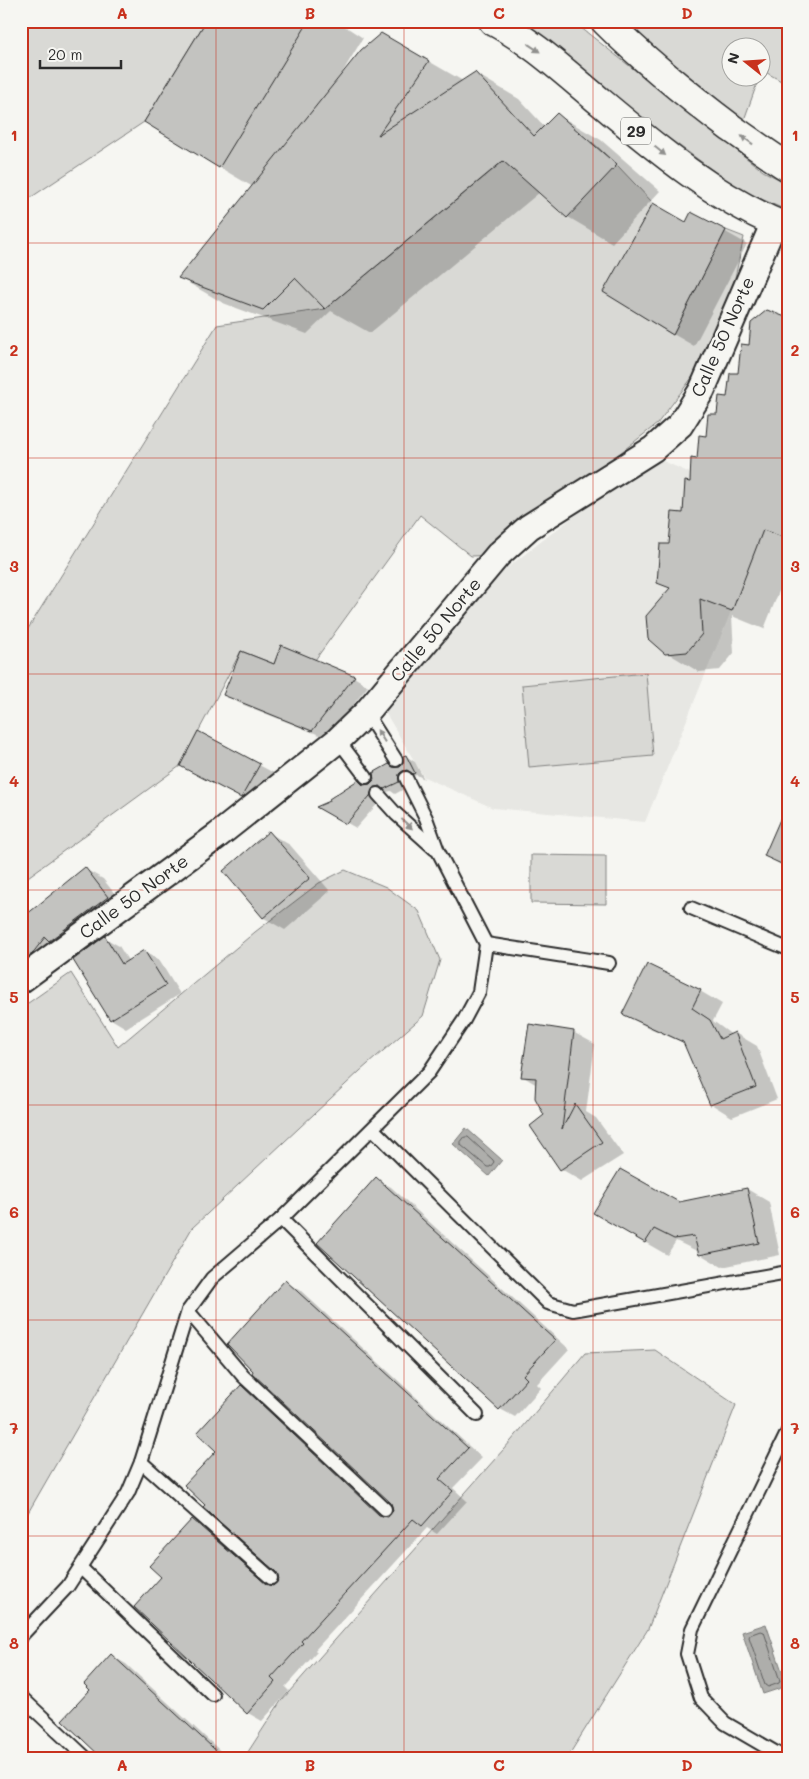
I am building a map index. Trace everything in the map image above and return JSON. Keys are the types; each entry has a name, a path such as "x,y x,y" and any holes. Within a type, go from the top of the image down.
{"main road":[{"name":"29","path":"493,21 542,53 665,155 716,192 781,225"},
{"path":"605,21 632,48 705,108 772,158 788,166"}],"street":[{"name":"Calle 50 Norte","path":"21,980 217,836 338,740 366,712 498,555 529,527 653,449 680,425 702,390 781,225"}],"lane":[{"path":"366,712 396,760"},
{"path":"338,740 366,777"},
{"path":"21,1636 68,1586 128,1494 141,1462 188,1311 212,1278 281,1219 429,1072 464,1020 479,992 486,944 438,851 426,818 406,778"},
{"path":"378,794 396,814 438,851"},
{"path":"691,908 788,949"},
{"path":"486,944 609,963"},
{"path":"373,1129 548,1303 573,1310 788,1272"},
{"path":"281,1219 476,1415"},
{"path":"188,1311 243,1376 385,1509"},
{"path":"785,1758 725,1723 702,1698 687,1654 692,1629 788,1432"},
{"path":"141,1462 271,1578"},
{"path":"81,1568 213,1695"},
{"path":"21,1697 86,1758"}],"shaded area":[{"path":"21,21 206,21 144,122 30,198 21,198"},
{"path":"509,21 572,21 763,171 788,184 788,211 737,188"},
{"path":"621,21 788,21 788,85 772,76 772,38 722,38 722,88 755,88 744,120"},
{"path":"592,142 653,203 604,292 673,335 726,230 744,237 728,309 700,367 657,424 606,464 498,555 471,556 420,515 315,660 281,646 274,664 241,651 180,766 21,882 21,640 217,325 325,309 518,149 554,183"},
{"path":"767,310 788,472 645,822 493,808 424,777 379,702 485,585 652,456 690,473 691,458 697,458 706,436 708,414 717,414 727,397 730,373 738,373 741,344 749,344 751,323"},
{"path":"646,673 653,756 529,767 522,685"},
{"path":"531,855 606,856 606,904 531,903"},
{"path":"345,870 386,887 419,911 440,960 423,1016 360,1071 192,1228 21,1525 21,1008 71,973 118,1047 255,932 319,883"},
{"path":"655,1350 736,1405 648,1629 567,1758 247,1758 246,1755 281,1701 511,1441 585,1353"}],"water":[{"path":"466,1128 502,1160 489,1176 453,1144"},
{"path":"766,1624 787,1686 763,1694 742,1632"}],"building":[{"path":"206,21 309,21 219,168 144,122"},
{"path":"381,33 429,61 378,135 475,72 534,136 557,113 617,165 567,218 503,161 325,309 295,278 263,310 178,278 361,50"},
{"path":"653,203 686,222 691,212 726,230 673,335 603,292"},
{"path":"767,310 788,318 788,539 763,530 732,611 700,599 702,634 687,652 665,654 648,639 646,616 670,588 657,583 660,544 669,544 672,512 683,513 685,481 690,482 691,458 697,459 699,435 706,436 708,414 717,414 719,396 727,397 730,373 738,373 741,344 749,345 751,323"},
{"path":"281,645 355,676 312,731 223,695 241,651 274,664"},
{"path":"198,731 260,764 241,798 180,766"},
{"path":"406,755 415,773 413,774 407,770 403,771 399,774 399,782 384,789 380,786 373,788 370,796 346,824 316,807 330,801 329,799 358,780 363,785 370,784 374,780 373,773 389,764 393,767 400,767 403,763 403,756"},
{"path":"788,801 788,867 764,856"},
{"path":"269,831 310,878 263,918 223,871"},
{"path":"85,867 108,897 49,941 45,937 32,954 21,962 21,919"},
{"path":"105,936 122,964 144,950 166,985 110,1020 73,960"},
{"path":"647,964 701,990 692,1008 710,1020 720,1039 735,1032 756,1087 710,1105 683,1042 622,1014"},
{"path":"529,1024 574,1031 562,1129 575,1104 602,1142 560,1170 530,1126 544,1115 535,1098 536,1078 521,1077"},
{"path":"620,1169 679,1202 747,1188 759,1243 699,1255 694,1236 674,1239 654,1229 645,1243 593,1213"},
{"path":"376,1177 555,1340 523,1375 527,1379 499,1410 317,1243"},
{"path":"285,1280 468,1448 439,1479 453,1491 422,1526 413,1519 301,1641 303,1643 271,1678 275,1682 247,1714 134,1607 161,1577 149,1566 192,1519 266,1584 273,1586 279,1580 276,1572 203,1507 205,1505 184,1485 216,1451 197,1433 241,1385 379,1515 388,1517 393,1510 391,1503 252,1373 253,1371 227,1344"},
{"path":"111,1654 224,1758 102,1758 62,1720 90,1690 84,1684"}]}
